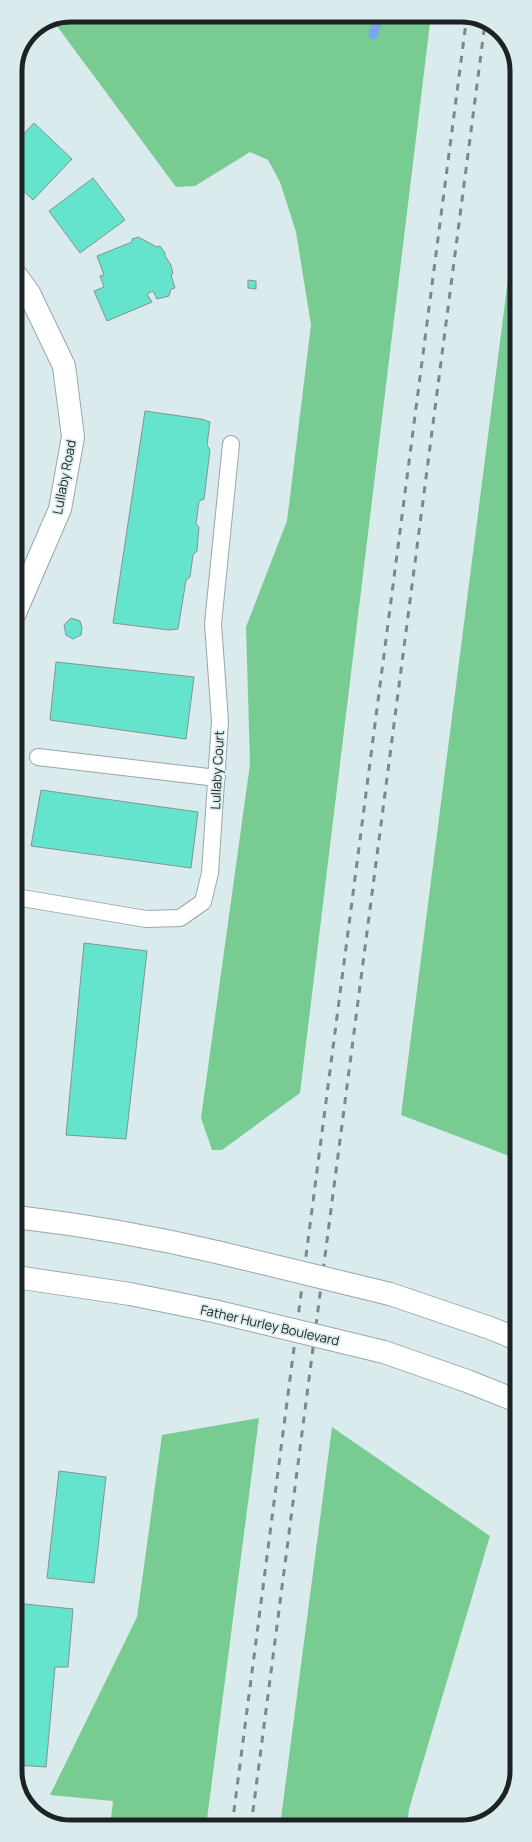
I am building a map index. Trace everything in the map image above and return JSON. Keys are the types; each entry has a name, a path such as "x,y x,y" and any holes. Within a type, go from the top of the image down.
{"main road":[{"name":"Lullaby Road","path":"22,284 29,293 64,366 74,437 60,509 22,597"},
{"path":"22,1218 90,1226 160,1238 221,1252 390,1294 510,1336"},
{"name":"Father Hurley Boulevard","path":"22,1278 130,1294 214,1311 384,1352 467,1381 510,1398"}],"lane":[{"name":"Lullaby Court","path":"22,898 146,919 180,918 203,902 210,873 220,721 213,624 231,444"},
{"path":"38,757 217,778"}],"green space":[{"path":"71,22 430,22 300,1093 222,1150 212,1150 201,1118 250,764 246,627 287,521 311,325 296,232 280,182 268,160 250,152 195,186 176,187 56,25"},
{"path":"510,264 510,1156 401,1115"},
{"path":"259,1418 207,1820 111,1820 113,1801 50,1795 137,1617 162,1435"},
{"path":"332,1427 490,1536 409,1809 408,1820 281,1820"}],"building":[{"path":"34,123 72,159 33,200 22,190 22,136"},
{"path":"93,178 125,220 80,253 49,211"},
{"path":"138,237 157,247 160,246 171,265 173,274 171,275 175,288 171,289 169,296 157,299 153,291 147,294 152,302 107,321 94,291 104,287 100,276 104,275 97,256 132,242 132,239"},
{"path":"248,280 256,281 256,289 248,288"},
{"path":"145,411 201,419 210,422 207,445 210,450 204,499 199,501 196,524 199,527 197,551 193,555 190,577 186,580 178,629 169,630 113,623"},
{"path":"71,618 80,621 82,628 81,635 73,639 66,635 64,625"},
{"path":"56,662 194,677 186,739 50,720"},
{"path":"41,790 198,812 191,868 31,846"},
{"path":"84,943 147,951 126,1139 66,1135"},
{"path":"59,1471 106,1477 94,1583 47,1578"},
{"path":"22,1604 73,1609 68,1667 55,1667 46,1767 22,1765"}],"waterway":[{"path":"373,35 377,22"}],"railway":[{"path":"233,1820 466,22"},
{"path":"252,1820 484,28"}]}
